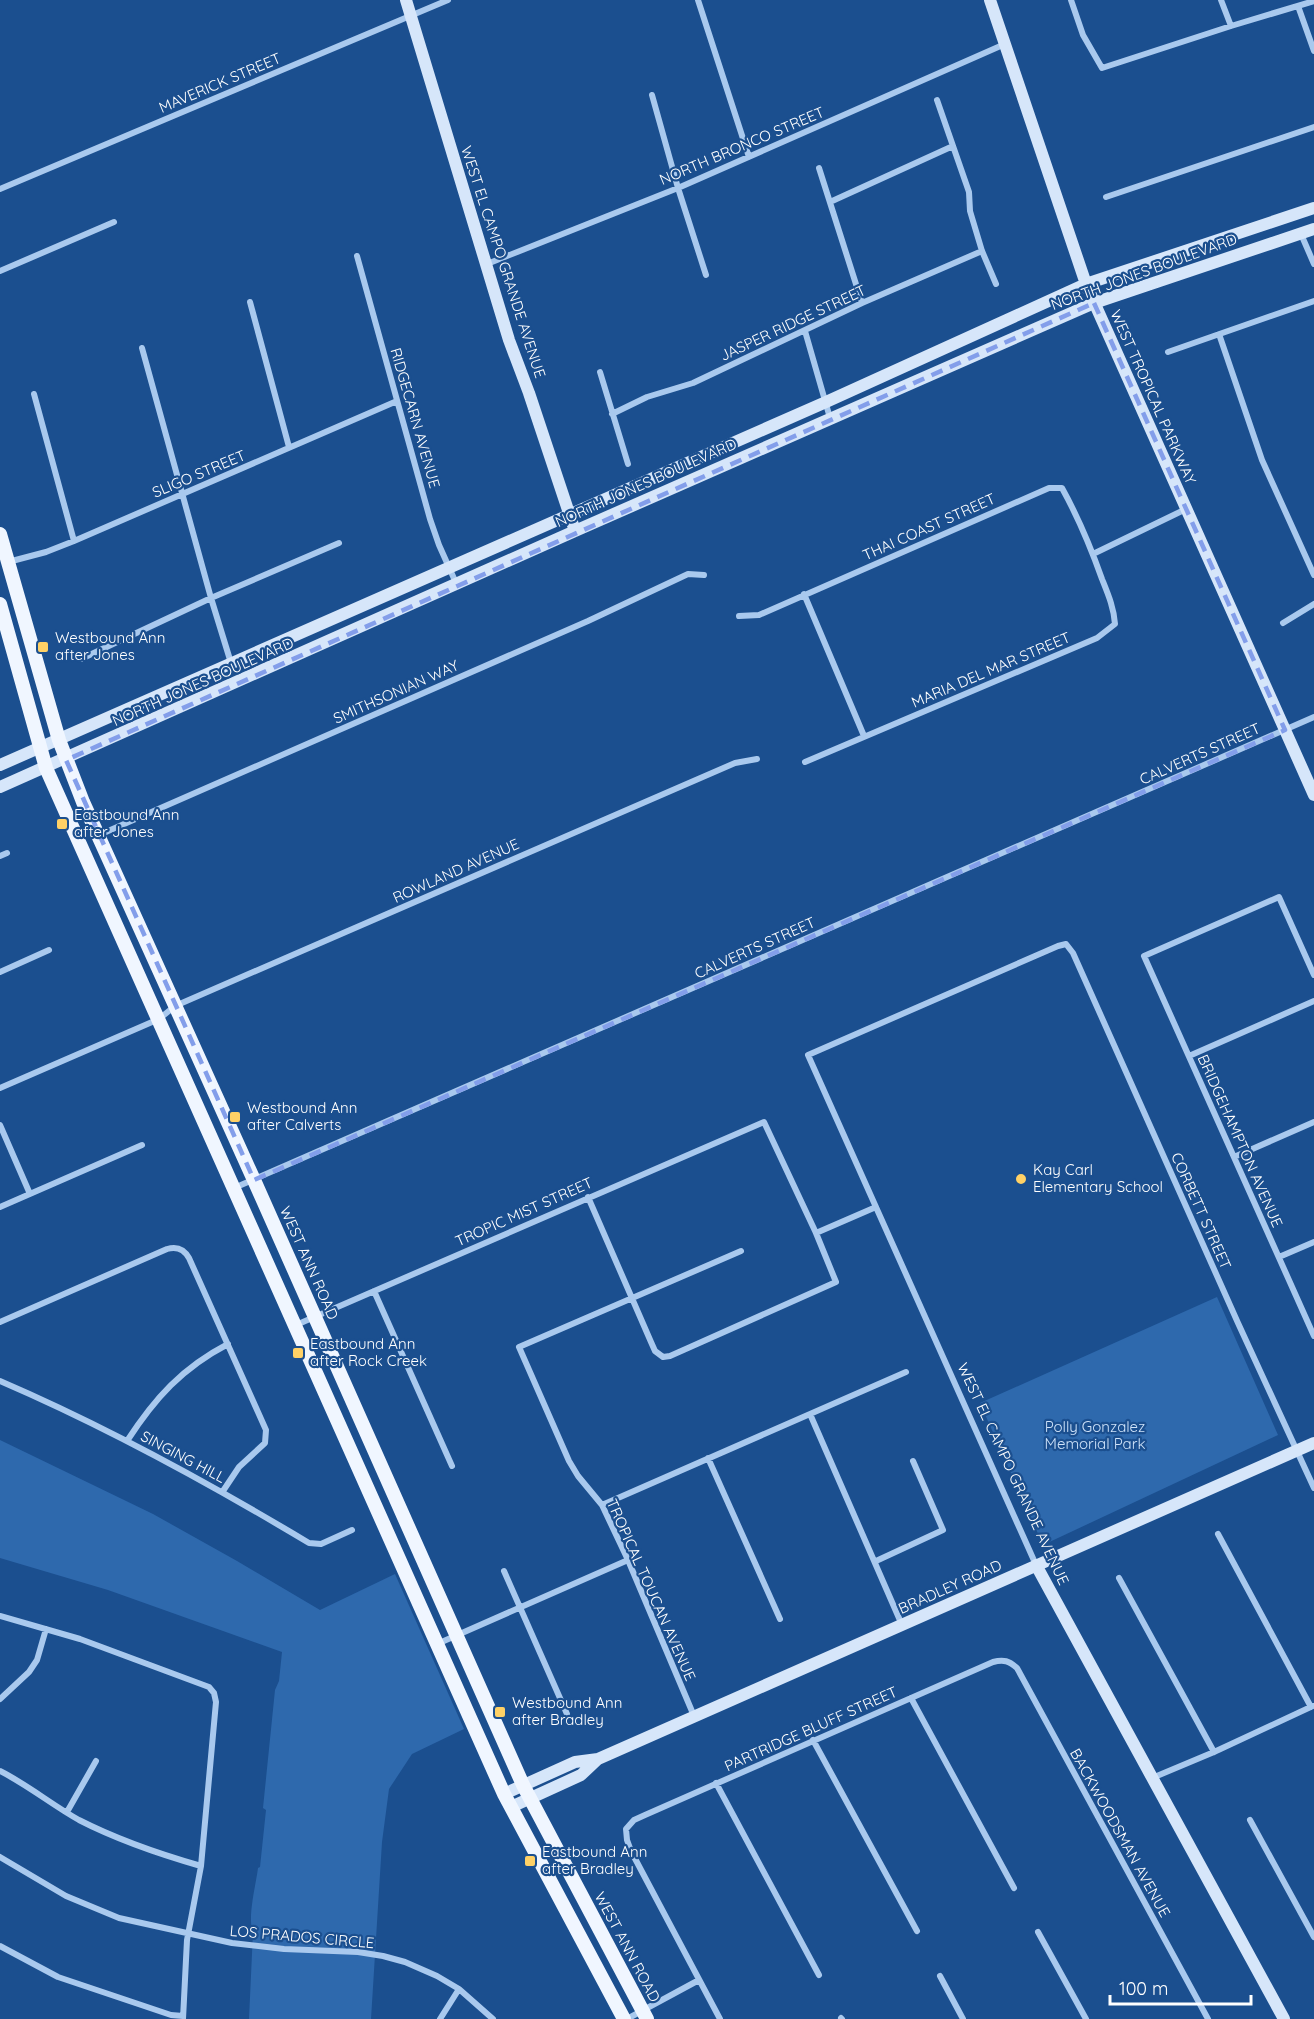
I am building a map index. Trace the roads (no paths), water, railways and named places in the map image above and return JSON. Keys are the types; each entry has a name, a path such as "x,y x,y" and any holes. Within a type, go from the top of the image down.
{"main road":[{"name":"WEST EL CAMPO GRANDE AVENUE","path":"406,0 509,340 575,531"},
{"name":"WEST TROPICAL PARKWAY","path":"990,0 1086,284 1314,795"},
{"name":"NORTH JONES BOULEVARD","path":"0,765 826,402 1086,284 1314,208"},
{"name":"NORTH JONES BOULEVARD","path":"0,788 575,531 1094,303 1314,228"},
{"name":"WEST ANN ROAD","path":"0,534 4,560 66,760 98,836 234,1188 504,1794 625,2019"},
{"name":"WEST ANN ROAD","path":"0,604 46,768 167,1012 254,1180 523,1785 645,2015"},
{"name":"BRADLEY ROAD","path":"504,1794 575,1762 598,1759 1314,1443"},
{"name":"WEST EL CAMPO GRANDE AVENUE","path":"1036,1565 1284,2019"},
{"name":"BRADLEY ROAD","path":"511,1808 581,1775 598,1759"}],"street":[{"name":"MAVERICK STREET","path":"0,189 448,0"},
{"path":"698,0 750,157"},
{"path":"1071,0 1083,35 1102,68 1314,1"},
{"path":"1221,0 1231,26"},
{"path":"1298,6 1314,51"},
{"name":"NORTH BRONCO STREET","path":"487,264 678,188 1005,44"},
{"path":"652,95 678,188 706,275"},
{"path":"937,100 969,192 970,210 982,251 996,284"},
{"path":"1106,197 1314,127"},
{"path":"830,202 953,146"},
{"path":"819,168 862,303"},
{"path":"0,271 114,222"},
{"path":"1301,233 1314,264"},
{"name":"JASPER RIDGE STREET","path":"612,414 647,397 693,383 862,303 982,251"},
{"name":"RIDGECARN AVENUE","path":"357,256 430,519 457,584"},
{"path":"1168,352 1314,301"},
{"path":"250,302 290,447"},
{"path":"805,331 831,418"},
{"path":"1219,334 1262,460 1314,575"},
{"path":"142,348 211,598 232,663"},
{"path":"600,372 627,464"},
{"path":"34,394 74,541"},
{"name":"SLIGO STREET","path":"4,560 46,552 74,541 397,400"},
{"name":"THAI COAST STREET","path":"739,616 759,615 1049,488 1062,488 1093,554"},
{"path":"1093,554 1186,509"},
{"path":"81,658 211,598 339,543"},
{"name":"MARIA DEL MAR STREET","path":"805,762 1097,638 1115,624 1114,611 1093,554"},
{"name":"SMITHSONIAN WAY","path":"98,836 588,621 688,574 704,575"},
{"path":"804,594 864,736"},
{"path":"1283,623 1314,604"},
{"name":"CALVERTS STREET","path":"234,1188 1314,717"},
{"name":"ROWLAND AVENUE","path":"0,1088 167,1012 735,763 757,759"},
{"name":"BRIDGEHAMPTON AVENUE","path":"1314,975 1279,897 1144,956 1314,1336"},
{"name":"CORBETT STREET","path":"808,1055 1066,944 1073,953 1314,1488"},
{"path":"0,972 50,950"},
{"path":"1189,1056 1314,1001"},
{"name":"WEST EL CAMPO GRANDE AVENUE","path":"808,1055 1036,1565"},
{"name":"TROPIC MIST STREET","path":"295,1326 764,1122 816,1233"},
{"path":"1234,1157 1314,1122"},
{"path":"0,1125 30,1194"},
{"path":"0,1207 142,1145"},
{"path":"588,1197 655,1351 663,1356 683,1350 836,1282 816,1233 876,1207"},
{"path":"1279,1257 1314,1242"},
{"path":"0,1322 167,1249 180,1248 189,1258 266,1435 262,1446 239,1467 223,1491"},
{"path":"631,1298 741,1251"},
{"path":"374,1291 452,1466"},
{"name":"TROPICAL TOUCAN AVENUE","path":"631,1298 519,1347 569,1461 578,1476 602,1505 628,1560 694,1716"},
{"path":"127,1441 152,1405 175,1380 199,1361 228,1344"},
{"path":"602,1505 906,1372"},
{"name":"SINGING HILL","path":"0,1381 127,1441 223,1491 309,1543 321,1544 352,1530"},
{"path":"810,1414 902,1625"},
{"path":"708,1458 780,1619"},
{"path":"876,1561 943,1530 913,1461"},
{"path":"1152,1778 1312,1706 1218,1534"},
{"path":"437,1644 628,1560"},
{"path":"504,1571 567,1714"},
{"path":"1119,1578 1214,1752"},
{"path":"0,1616 80,1639 209,1687 214,1692 216,1702 201,1866 187,1934 183,2018 58,1977 0,1946"},
{"path":"0,1699 29,1672 37,1660 46,1629"},
{"name":"PARTRIDGE BLUFF STREET","path":"699,1980 631,1851 626,1829 645,1815 813,1740 993,1662 1009,1661"},
{"name":"BACKWOODSMAN AVENUE","path":"1009,1661 1017,1668 1208,2019"},
{"path":"911,1698 1014,1888"},
{"path":"813,1740 917,1931"},
{"path":"67,1812 96,1761"},
{"path":"0,1771 67,1812 127,1842 201,1866"},
{"path":"716,1783 819,1975"},
{"path":"1250,1820 1314,1937"},
{"name":"LOS PRADOS CIRCLE","path":"0,1857 66,1896 119,1918 224,1942 267,1948 358,1952 383,1956 426,1971 459,1989 493,2019"},
{"path":"1038,1932 1086,2019"},
{"path":"940,1976 963,2019"},
{"path":"625,2019 645,2015 699,1980 720,2019"},
{"path":"440,2019 459,1989"}],"place":[{"name":"Westbound Ann after Jones","path":"43,647"},
{"name":"Eastbound Ann after Jones","path":"62,824"},
{"name":"Westbound Ann after Calverts","path":"235,1117"},
{"name":"Kay Carl Elementary School","path":"1021,1179"},
{"name":"Eastbound Ann after Rock Creek","path":"298,1353"},
{"name":"Westbound Ann after Bradley","path":"500,1712"},
{"name":"Eastbound Ann after Bradley","path":"530,1861"}],"park label":[{"name":"Polly Gonzalez Memorial Park","path":"1095,1436"}]}
